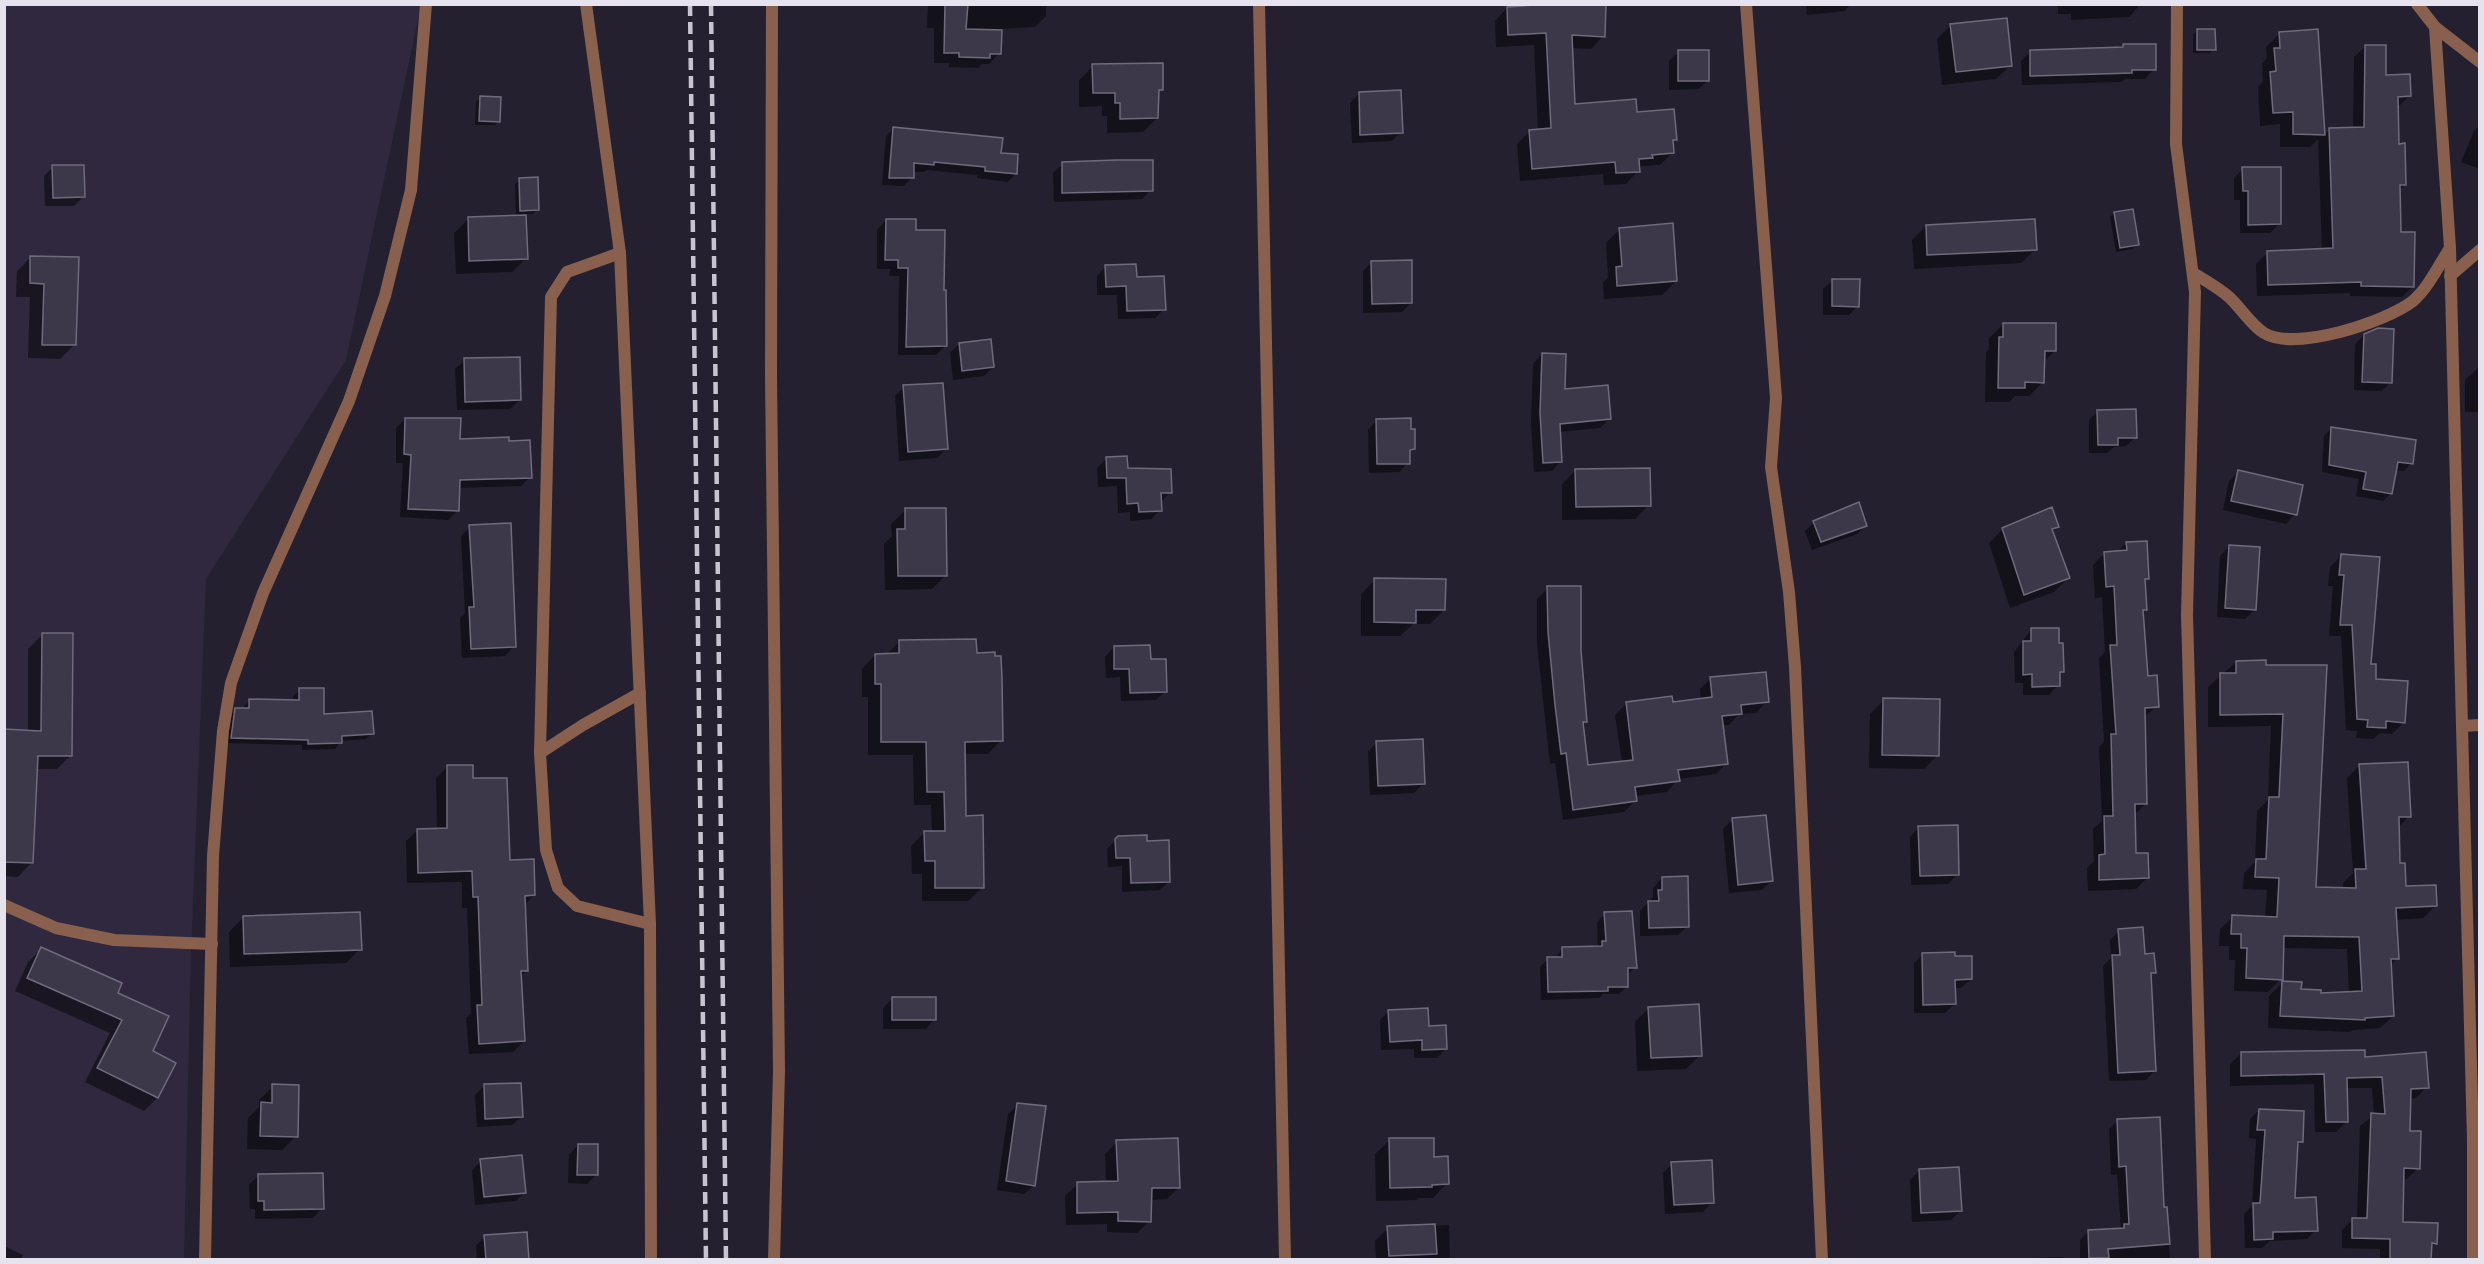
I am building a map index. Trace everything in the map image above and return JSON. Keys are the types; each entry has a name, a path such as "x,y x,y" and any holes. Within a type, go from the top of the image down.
{"street":[{"path":"205,1260 213,856 223,731 231,683 263,593 349,400 385,296 411,190 426,4"},
{"path":"586,4 620,253 650,924 651,1260"},
{"path":"772,4 771,376 779,1071 774,1260"},
{"path":"1259,4 1285,1260"},
{"path":"1746,4 1776,398 1771,467 1789,592 1795,667 1822,1260"},
{"path":"2177,4 2176,144 2182,205 2194,274 2193,428 2187,615 2205,1260"},
{"path":"2417,4 2435,27 2480,62"},
{"path":"2435,27 2450,248 2462,726 2473,928 2476,1140 2473,1260"},
{"path":"2194,274 2228,297 2263,332 2281,339 2313,337 2338,333 2397,311 2414,299 2450,248"},
{"path":"2450,276 2480,250"},
{"path":"620,253 567,272 551,297 540,753 546,850 558,888 577,906 650,924"},
{"path":"540,753 583,724 639,693"},
{"path":"2462,726 2480,724"},
{"path":"4,905 56,928 114,940 212,944"}],"shaded area":[{"path":"5,5 421,5 346,360 206,579 191,952 184,1259 5,1260"}],"building":[{"path":"945,4 968,4 966,29 1002,30 1001,54 990,54 990,58 959,57 959,53 944,53"},
{"path":"1606,4 1605,37 1572,35 1575,104 1636,99 1637,112 1674,109 1677,140 1673,140 1674,153 1639,159 1640,172 1616,173 1615,162 1532,169 1529,130 1551,128 1546,33 1508,35 1507,7"},
{"path":"2007,18 2012,66 1956,72 1950,24"},
{"path":"2197,29 2215,29 2216,50 2197,50"},
{"path":"2318,29 2325,135 2293,134 2293,112 2273,113 2270,72 2276,71 2274,48 2280,48 2279,32"},
{"path":"2123,44 2156,44 2156,70 2132,70 2132,73 2030,76 2030,50 2123,47"},
{"path":"2365,45 2386,45 2386,75 2410,74 2411,96 2398,97 2399,144 2405,143 2406,185 2400,185 2401,232 2415,232 2414,287 2361,286 2361,282 2268,285 2267,251 2333,248 2329,128 2364,127"},
{"path":"1678,50 1709,50 1709,81 1678,81"},
{"path":"1163,63 1163,90 1159,90 1158,118 1120,119 1120,103 1115,103 1115,93 1093,93 1092,64"},
{"path":"1401,90 1403,133 1360,135 1359,92"},
{"path":"480,96 501,97 500,122 479,121"},
{"path":"893,127 1003,138 1001,153 1018,154 1017,174 985,171 985,167 934,162 934,165 914,163 914,178 889,178"},
{"path":"1153,160 1153,191 1062,193 1062,162"},
{"path":"52,165 84,165 85,197 53,198"},
{"path":"2242,167 2281,167 2281,224 2248,225 2248,191 2243,191"},
{"path":"538,177 539,210 520,211 519,178"},
{"path":"2133,209 2139,245 2120,248 2114,212"},
{"path":"526,215 528,259 469,261 468,217"},
{"path":"886,219 916,219 916,230 945,230 944,290 946,290 947,346 906,347 908,268 898,268 898,260 885,260"},
{"path":"2035,219 2037,250 1927,255 1926,225"},
{"path":"1673,223 1677,281 1617,286 1616,267 1622,266 1619,228"},
{"path":"30,256 79,257 76,345 42,345 44,284 30,283"},
{"path":"1412,260 1412,303 1372,304 1371,261"},
{"path":"1136,264 1137,277 1164,276 1166,310 1127,311 1126,286 1106,287 1105,265"},
{"path":"1832,279 1860,279 1859,307 1832,306"},
{"path":"2003,323 2056,323 2056,351 2045,351 2044,383 2025,382 2025,388 1998,388 1999,337 2003,337"},
{"path":"2378,328 2394,329 2392,383 2362,382 2364,334"},
{"path":"991,339 994,367 962,371 959,343"},
{"path":"1542,353 1566,354 1565,389 1608,385 1611,419 1560,424 1562,462 1543,463 1540,413"},
{"path":"520,357 521,400 465,402 464,358"},
{"path":"943,383 948,449 908,452 903,385"},
{"path":"2136,409 2137,438 2118,438 2118,445 2098,445 2097,410"},
{"path":"405,418 461,418 460,439 509,437 509,441 530,440 532,478 460,480 459,511 408,509 411,455 404,454"},
{"path":"1411,418 1411,429 1415,429 1415,449 1410,450 1410,464 1377,464 1376,419"},
{"path":"2331,427 2416,440 2413,464 2398,462 2392,494 2363,489 2366,472 2329,465"},
{"path":"1127,456 1128,468 1171,469 1172,493 1161,493 1162,511 1139,512 1138,503 1127,504 1126,478 1107,478 1106,457"},
{"path":"1650,468 1651,506 1576,507 1575,469"},
{"path":"2238,470 2303,485 2297,515 2231,501"},
{"path":"1859,502 1867,526 1821,542 1813,521"},
{"path":"2052,507 2059,527 2052,529 2070,578 2024,595 2002,528"},
{"path":"905,508 946,508 947,576 898,576 897,529 905,529"},
{"path":"511,523 516,647 471,649 469,607 474,607 469,525"},
{"path":"2147,541 2149,579 2145,579 2147,610 2143,610 2148,676 2157,675 2159,707 2145,708 2147,804 2135,804 2136,853 2148,853 2149,878 2099,880 2099,855 2105,854 2104,816 2113,816 2111,734 2116,734 2110,645 2117,645 2114,586 2106,587 2104,552 2127,550 2126,542"},
{"path":"2229,545 2260,547 2256,610 2225,608"},
{"path":"2341,554 2380,557 2371,664 2376,664 2376,679 2408,681 2405,723 2386,721 2386,728 2367,727 2368,720 2357,719 2352,625 2340,625 2344,575 2339,575"},
{"path":"1374,578 1446,579 1445,610 1416,610 1416,623 1374,622"},
{"path":"1547,586 1581,586 1581,650 1587,722 1583,722 1588,765 1633,760 1626,702 1672,696 1673,702 1712,697 1710,677 1766,672 1769,702 1741,705 1742,714 1722,716 1728,764 1678,770 1680,781 1635,787 1637,801 1573,810 1566,753 1561,754 1555,705 1548,632"},
{"path":"2031,628 2059,628 2059,643 2063,643 2064,672 2060,672 2060,686 2032,687 2032,674 2023,675 2023,641 2031,641"},
{"path":"42,633 73,633 72,756 38,756 33,863 4,862 4,729 41,731"},
{"path":"976,639 977,653 995,652 995,656 1001,656 1002,678 1003,741 965,742 966,816 983,815 984,888 935,888 935,861 925,861 924,831 945,831 944,792 927,792 926,742 881,742 881,684 875,684 875,654 899,653 899,640"},
{"path":"1150,645 1151,659 1166,659 1167,692 1130,693 1129,669 1114,669 1114,646"},
{"path":"2266,660 2266,665 2327,665 2316,887 2356,888 2355,869 2366,869 2359,764 2408,762 2411,817 2399,817 2400,863 2405,863 2406,886 2436,885 2437,906 2396,908 2399,959 2391,959 2394,1016 2365,1018 2365,1020 2280,1016 2282,981 2302,982 2301,989 2321,990 2321,993 2362,991 2359,937 2284,936 2283,980 2246,978 2247,948 2241,948 2241,934 2231,934 2232,915 2277,917 2279,878 2255,877 2256,859 2266,859 2269,797 2279,797 2283,714 2220,715 2220,673 2236,673 2236,661"},
{"path":"299,688 324,688 324,714 372,711 374,734 342,736 342,743 308,744 308,740 231,738 235,708 249,708 249,699 299,700"},
{"path":"1883,698 1940,699 1939,756 1882,755"},
{"path":"1423,739 1425,784 1378,786 1376,741"},
{"path":"447,765 473,765 473,778 507,778 510,860 534,859 535,895 525,896 528,971 521,971 525,1041 479,1044 477,1005 482,1005 478,897 473,897 472,871 418,873 417,829 447,828"},
{"path":"1766,815 1773,881 1738,885 1732,818"},
{"path":"1958,825 1959,875 1920,876 1918,826"},
{"path":"1147,835 1147,841 1169,840 1170,882 1131,883 1130,858 1116,858 1115,839 1118,836"},
{"path":"1688,876 1689,927 1649,928 1648,901 1659,901 1658,890 1662,890 1662,877"},
{"path":"1632,911 1637,968 1628,968 1628,987 1608,987 1608,991 1548,992 1547,957 1562,957 1562,947 1602,946 1602,941 1606,941 1604,912"},
{"path":"360,912 362,950 244,954 243,916"},
{"path":"2143,927 2145,954 2154,953 2156,973 2151,973 2156,1071 2118,1073 2112,955 2120,955 2118,929"},
{"path":"41,947 122,983 118,993 169,1016 153,1051 176,1063 158,1098 97,1068 122,1020 27,978"},
{"path":"1955,952 1955,956 1972,956 1972,979 1955,980 1956,1004 1923,1005 1922,953"},
{"path":"892,997 936,997 936,1020 892,1020"},
{"path":"1699,1004 1702,1056 1651,1058 1648,1007"},
{"path":"1428,1008 1429,1026 1446,1025 1447,1049 1422,1050 1422,1040 1390,1042 1388,1010"},
{"path":"2365,1050 2365,1057 2426,1052 2429,1088 2411,1089 2410,1131 2421,1131 2420,1169 2404,1168 2403,1222 2438,1223 2437,1244 2432,1243 2431,1260 2390,1260 2390,1239 2352,1238 2352,1218 2367,1218 2371,1113 2385,1114 2382,1077 2347,1078 2348,1122 2326,1122 2324,1074 2241,1076 2241,1052"},
{"path":"521,1083 523,1117 485,1119 484,1084"},
{"path":"272,1084 299,1085 298,1137 260,1136 261,1102 272,1103"},
{"path":"1017,1103 1046,1106 1035,1186 1006,1181"},
{"path":"2259,1109 2304,1111 2303,1142 2298,1142 2295,1198 2316,1197 2318,1231 2273,1232 2273,1239 2254,1240 2253,1203 2260,1203 2265,1130 2257,1130"},
{"path":"2160,1117 2164,1207 2167,1207 2170,1244 2108,1249 2109,1258 2089,1258 2088,1230 2124,1228 2124,1224 2129,1224 2126,1166 2119,1167 2117,1119"},
{"path":"1178,1138 1180,1188 1152,1188 1151,1222 1118,1221 1118,1212 1077,1213 1077,1182 1118,1181 1116,1140"},
{"path":"1389,1138 1434,1138 1434,1157 1448,1156 1449,1184 1432,1185 1432,1187 1390,1188"},
{"path":"578,1144 598,1144 598,1175 577,1175"},
{"path":"522,1155 526,1193 484,1197 480,1159"},
{"path":"1712,1160 1714,1203 1674,1205 1671,1162"},
{"path":"1959,1167 1962,1211 1921,1213 1919,1169"},
{"path":"323,1173 324,1209 264,1210 264,1201 258,1201 258,1174"},
{"path":"1435,1224 1437,1254 1389,1256 1387,1226"},
{"path":"527,1232 529,1260 486,1260 484,1235"}],"railway":[{"path":"690,4 706,1260"},
{"path":"711,4 726,1260"}]}
